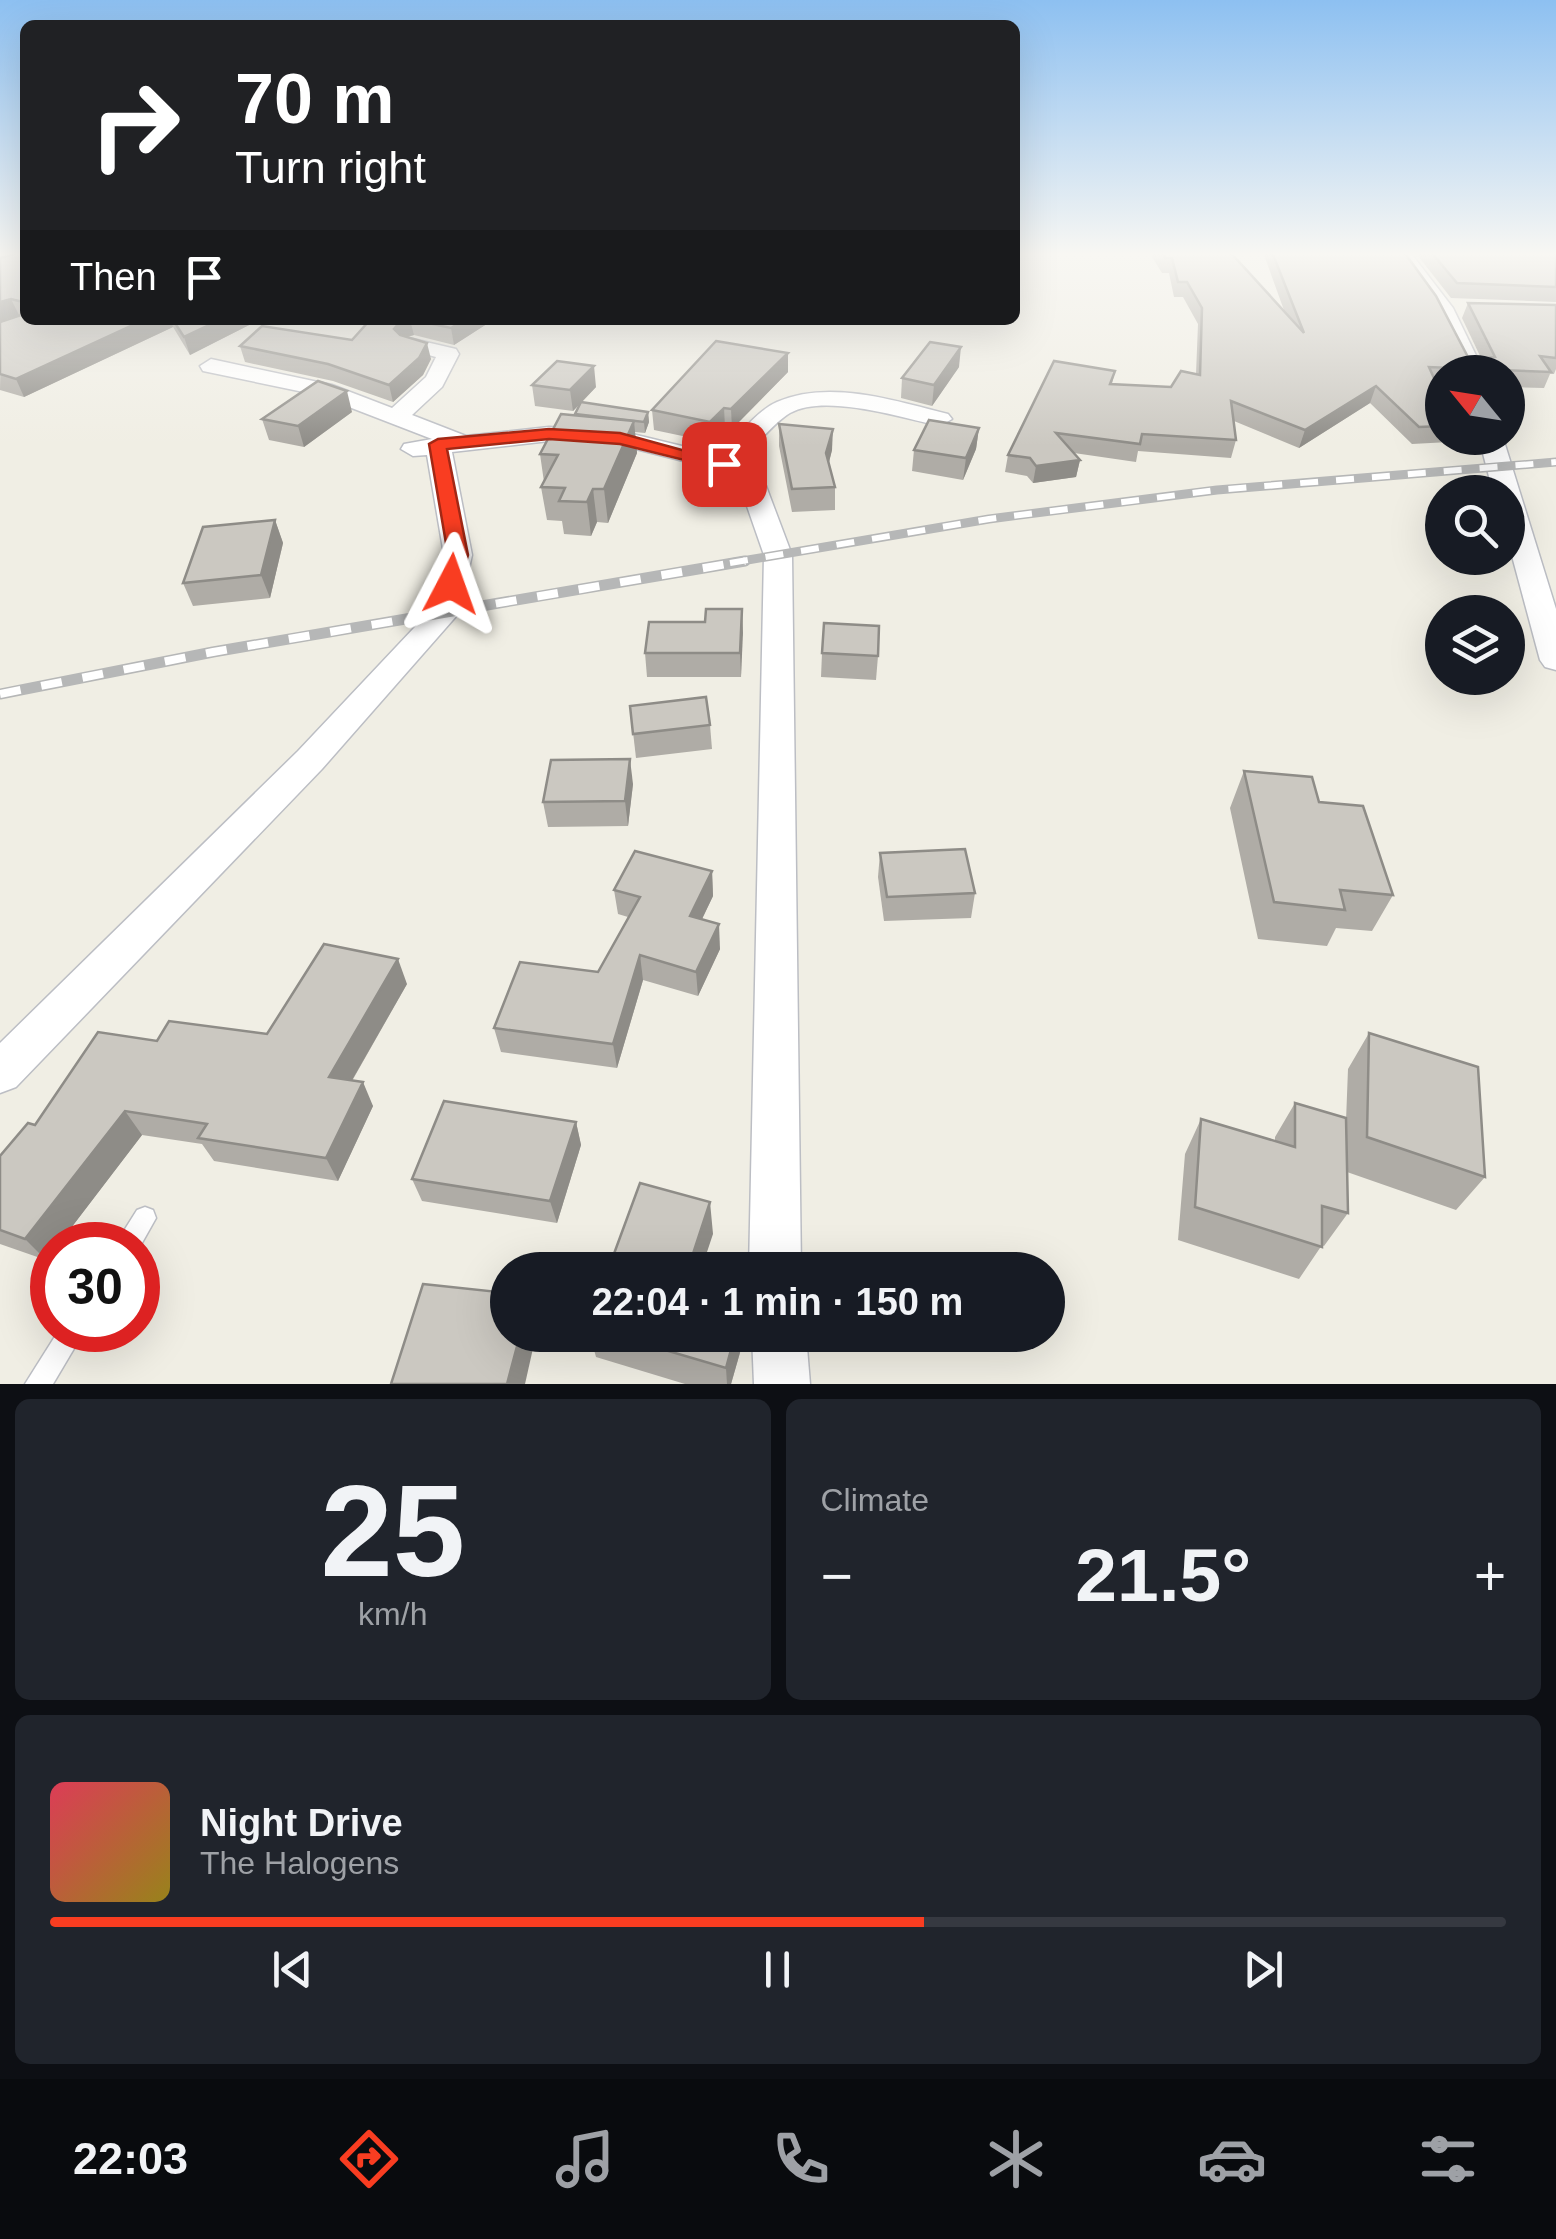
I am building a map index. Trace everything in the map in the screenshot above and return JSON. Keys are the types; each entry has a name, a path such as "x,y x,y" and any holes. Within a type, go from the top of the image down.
{"street":[{"path":"1455,317 1467,355"},
{"path":"395,417 424,395 442,374 448,354 412,345"},
{"path":"211,366 324,390 395,417 436,445 549,434 620,438 724,464 753,486 778,555 776,1252"},
{"path":"724,464 782,408 792,404 842,400 940,419"},
{"path":"0,1073 310,760 444,613 458,555 436,445"},
{"path":"1525,555 1556,660"},
{"path":"780,1352 782,1384"}],"lane":[{"path":"141,1222 144,1218"},
{"path":"38,1384 59,1352"}],"building":[{"path":"20,317 20,325 133,325 16,379 0,374 0,322"},
{"path":"1202,317 1289,317 1304,333 1298,317 1447,317 1467,355 1425,355 1425,427 1419,427 1376,386 1305,430 1231,401 1236,440 1142,434 1140,444 1056,433 1080,460 1036,466 1030,458 1008,455 1054,361 1115,371 1110,384 1171,387 1181,371 1200,375"},
{"path":"1475,317 1556,317 1556,358 1540,356 1551,372 1525,371 1525,355 1494,355"},
{"path":"176,325 209,325 184,337"},
{"path":"366,325 397,325 394,329 400,335 427,343 419,358 389,385 328,364 240,346 262,326 352,340"},
{"path":"716,341 788,353 731,409 724,408 710,422 652,410"},
{"path":"930,342 961,347 934,385 902,378"},
{"path":"557,361 594,366 570,390 532,385"},
{"path":"318,381 347,391 298,426 262,419"},
{"path":"581,402 648,412 644,422 575,414"},
{"path":"561,414 634,421 604,489 593,489 587,502 559,501 565,488 541,487 558,455 540,454"},
{"path":"929,420 979,428 966,458 914,450"},
{"path":"779,424 833,429 826,453 835,487 792,489"},
{"path":"275,520 261,575 183,583 203,527"},
{"path":"706,609 742,609 740,653 645,653 649,622 705,622"},
{"path":"824,623 879,626 878,656 822,653"},
{"path":"706,697 710,725 633,734 630,706"},
{"path":"630,759 625,801 543,802 551,760"},
{"path":"1244,771 1312,777 1319,802 1363,806 1393,895 1340,890 1345,910 1274,902"},
{"path":"965,849 975,893 887,897 880,853"},
{"path":"635,851 712,871 690,916 719,924 696,972 640,955 613,1044 494,1028 520,962 598,972 640,897 614,890"},
{"path":"324,944 398,959 329,1077 363,1082 326,1158 198,1138 207,1124 125,1111 38,1222 30,1222 25,1239 0,1230 0,1156 28,1123 35,1125 98,1032 157,1041 169,1021 267,1034"},
{"path":"1369,1033 1478,1067 1485,1177 1367,1137"},
{"path":"444,1101 576,1122 550,1201 412,1179"},
{"path":"1295,1103 1346,1118 1348,1213 1322,1206 1322,1247 1195,1207 1201,1119 1295,1147"},
{"path":"640,1183 710,1202 694,1252 615,1252"},
{"path":"423,1284 490,1291 490,1352 515,1352 507,1384 391,1384"},
{"path":"672,1352 730,1352 726,1368"}],"railway":[{"path":"730,563 989,519 1217,490 1556,462"},
{"path":"0,694 213,652 745,561"}],"route":[{"path":"451,584 458,555 438,444 549,434 620,438 724,464"}]}
